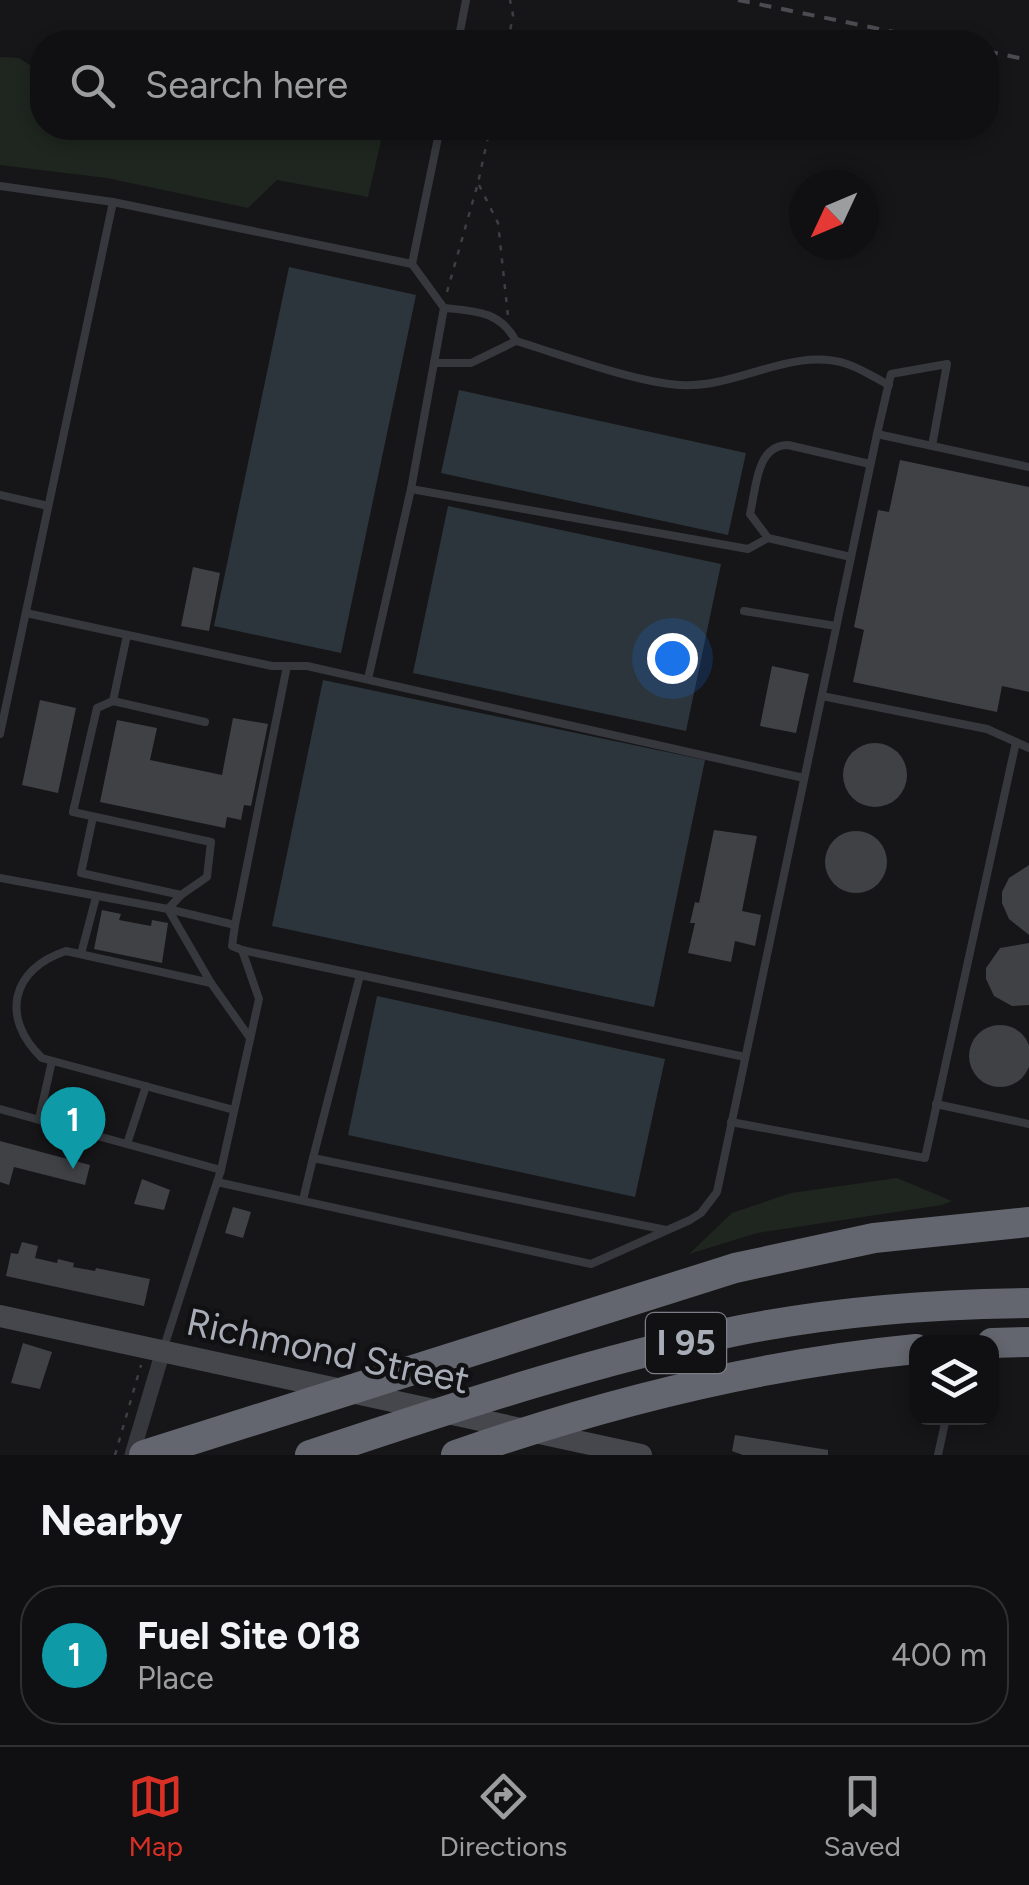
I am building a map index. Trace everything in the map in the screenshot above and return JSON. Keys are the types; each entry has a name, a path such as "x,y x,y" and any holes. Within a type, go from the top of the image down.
{"highway":[{"path":"145,1454 735,1268 874,1238 1029,1222"},
{"path":"889,1308 1029,1286"},
{"name":"I 95","path":"310,1455 487,1398 696,1340 889,1308 1029,1302"},
{"path":"999,1343 1029,1342"},
{"name":"I 95","path":"460,1454 565,1436 745,1375 909,1350"}],"main road":[{"name":"Richmond Street","path":"0,1316 153,1355 565,1436 641,1455"}],"street":[{"path":"145,1454 153,1355"}],"lane":[{"path":"460,30 466,0"},
{"path":"412,264 438,140"},
{"path":"0,186 113,202 412,264 444,308 411,489 368,679"},
{"path":"0,734 113,202"},
{"path":"444,308 490,314 511,331 516,341"},
{"path":"434,363 470,364 516,341 682,385 717,384 786,364 816,361 850,364 888,385"},
{"path":"217,1182 592,1264 690,1220 710,1204 716,1192 891,374 947,364 932,446"},
{"path":"878,434 1029,467"},
{"path":"850,556 768,538 750,514 765,454 770,449 788,444 870,464"},
{"path":"411,489 748,549 768,538"},
{"path":"0,495 48,506"},
{"path":"744,611 836,626"},
{"path":"26,613 272,666 307,666 804,778"},
{"path":"113,701 128,635"},
{"path":"287,666 232,946 745,1056"},
{"path":"822,696 987,729 1029,748"},
{"path":"168,909 207,878 211,842 73,812 97,708 113,701 206,722"},
{"path":"731,1122 925,1158 1016,742"},
{"path":"93,817 81,873 181,895"},
{"path":"0,878 235,925"},
{"path":"81,954 96,897"},
{"path":"168,909 250,1038"},
{"path":"153,1355 221,1170 260,999 242,950"},
{"path":"211,982 66,951 46,957 20,986 18,1026 42,1058 234,1110"},
{"path":"303,1200 360,975"},
{"path":"39,1120 52,1061"},
{"path":"127,1144 146,1086"},
{"path":"936,1104 1029,1124"},
{"path":"0,1109 221,1170"},
{"path":"313,1158 666,1230"},
{"path":"938,1455 944,1425"}],"path":[{"path":"510,0 510,30"},
{"path":"444,308 449,276 487,140"},
{"path":"478,183 498,223 511,331"},
{"path":"114,1455 153,1355"}],"shaded area":[{"path":"0,57 19,58 30,65 30,140 381,140 368,197 277,180 248,208 107,178 0,165"},
{"path":"289,267 416,295 341,653 214,626"},
{"path":"459,390 746,453 728,535 441,473"},
{"path":"448,506 721,564 686,731 413,673"},
{"path":"323,680 705,760 654,1007 272,926"},
{"path":"377,996 665,1059 635,1197 348,1135"},
{"path":"897,1178 952,1201 757,1233 689,1254 732,1213 791,1193"}],"building":[{"path":"900,460 1029,487 1029,692 1002,686 997,712 853,682 864,630 854,627 878,510 889,512"},
{"path":"193,567 220,573 209,631 181,626"},
{"path":"772,666 809,674 796,733 760,726"},
{"path":"40,700 76,708 58,793 22,785"},
{"path":"233,718 268,724 251,806 244,805 241,820 227,817 225,828 100,802 117,720 157,728 150,760 222,775"},
{"path":"875,743 897,753 907,775 897,797 875,807 853,797 843,775 853,753"},
{"path":"714,830 757,836 742,911 761,915 755,946 735,941 731,962 688,953 695,923 690,923 695,902 699,903"},
{"path":"856,831 878,840 887,862 878,884 856,893 834,884 825,862 834,840"},
{"path":"1029,865 1029,935 1009,919 1002,892 1009,878"},
{"path":"102,910 121,914 119,920 151,926 152,920 168,923 162,963 94,949"},
{"path":"1029,943 1029,1005 1012,1006 994,996 986,979 986,968 1000,948"},
{"path":"988,1027 1012,1027 1029,1044 1029,1068 1012,1085 988,1085 971,1068 971,1044"},
{"path":"0,1141 90,1165 85,1185 14,1167 9,1185 0,1182"},
{"path":"142,1179 170,1190 164,1210 134,1204"},
{"path":"233,1207 251,1212 243,1238 225,1233"},
{"path":"22,1242 38,1246 35,1258 57,1263 58,1259 74,1263 73,1267 150,1279 144,1306 6,1276 11,1253 18,1254"},
{"path":"23,1343 52,1352 40,1389 11,1383"},
{"path":"735,1435 828,1450 828,1455 743,1455 732,1451"}],"railway":[{"path":"738,0 884,30"},
{"path":"999,54 1029,60"}],"place":[{"name":"Fuel Site 018","path":"73,1169"}]}
